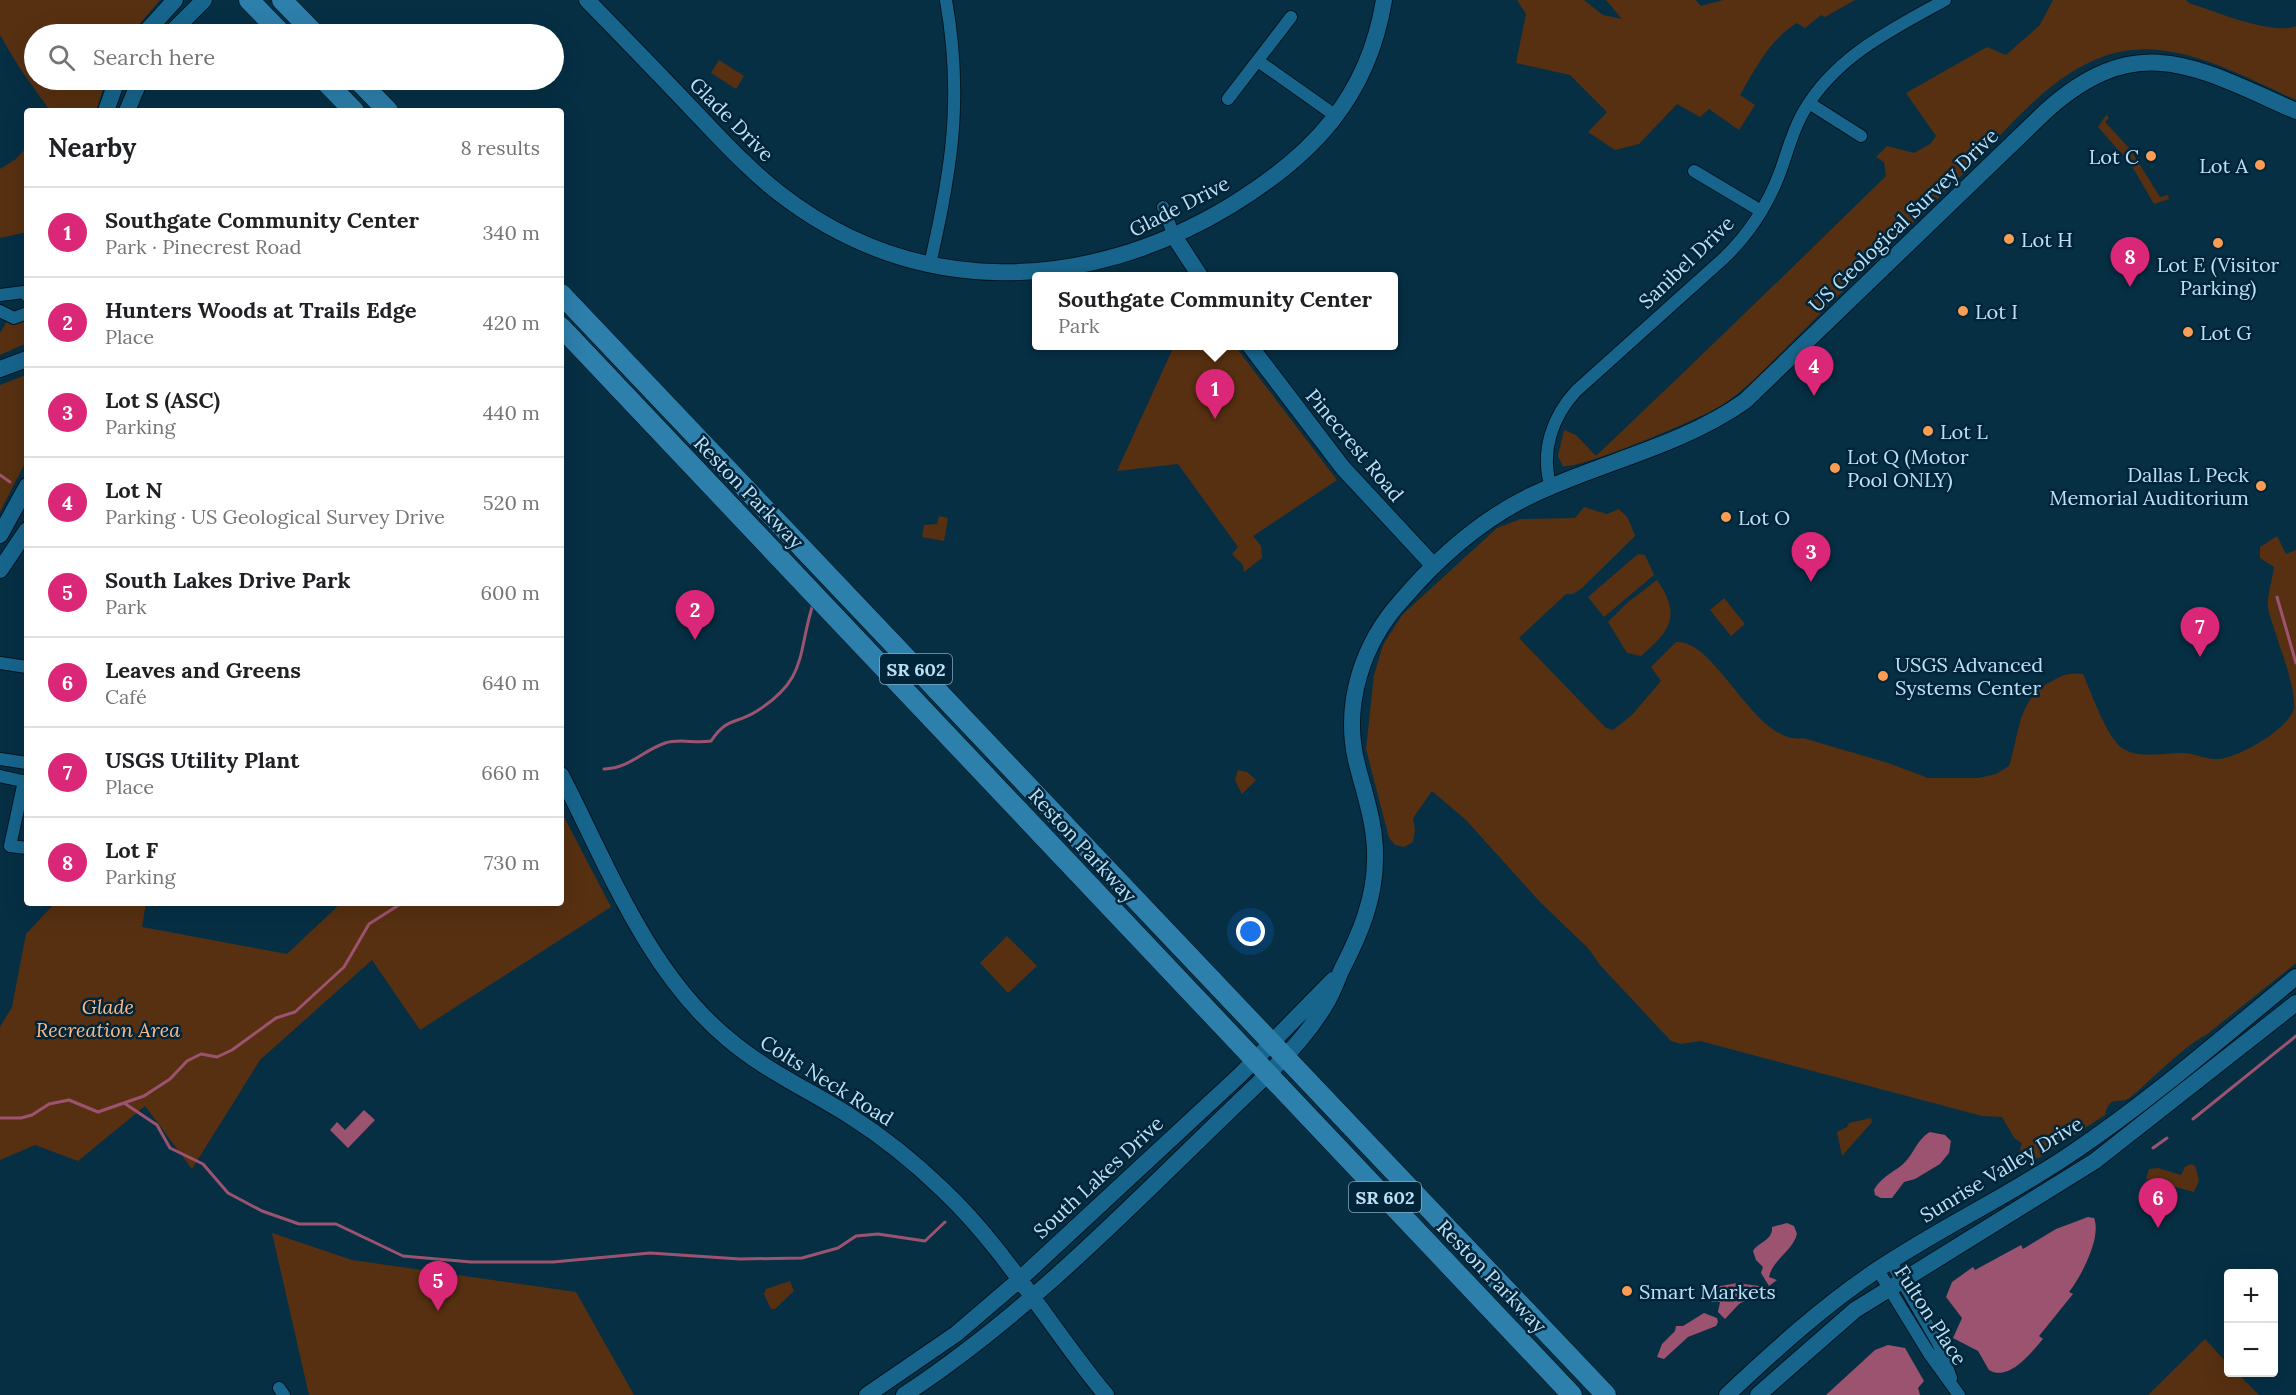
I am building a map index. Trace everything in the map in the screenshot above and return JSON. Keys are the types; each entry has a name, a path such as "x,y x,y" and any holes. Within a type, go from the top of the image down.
{"main road":[{"path":"249,0 272,24"},
{"path":"282,0 305,24"},
{"path":"334,90 351,108"},
{"path":"368,90 385,108"},
{"name":"Reston Parkway","path":"564,297 1606,1395"},
{"name":"Reston Parkway","path":"564,330 1572,1395"}],"street":[{"path":"153,24 175,0"},
{"path":"180,24 204,0"},
{"name":"Glade Drive","path":"587,0 725,143 779,193 817,219 849,236 892,253 930,264 998,272 1056,270 1114,259 1174,236 1231,205 1282,171 1312,144 1336,116 1367,61 1384,0"},
{"path":"930,264 943,206 954,135 955,69 946,0"},
{"name":"Sanibel Drive","path":"1551,487 1548,447 1554,422 1563,406 1576,391 1724,258 1761,211 1775,184 1795,129 1809,103 1829,76 1856,52 1945,0"},
{"path":"1228,99 1291,17"},
{"path":"1258,61 1336,116"},
{"name":"US Geological Survey Drive","path":"1551,487 1700,429 1745,401 2046,111 2072,88 2093,75 2132,64 2172,64 2200,71 2296,111"},
{"path":"107,108 113,90"},
{"path":"128,108 136,90"},
{"path":"1809,103 1861,136"},
{"path":"1694,171 1761,211"},
{"path":"1162,207 1174,236 1197,272"},
{"path":"0,295 24,292"},
{"path":"0,311 14,318 24,314"},
{"name":"Pinecrest Road","path":"1254,350 1343,468 1434,566"},
{"path":"0,369 24,359"},
{"name":"South Lakes Drive","path":"904,1395 969,1350 1032,1297 1262,1067 1342,970 1356,943 1367,912 1375,860 1372,824 1353,739 1356,691 1367,654 1378,631 1399,603 1434,566 1494,517 1551,487"},
{"path":"0,535 24,491"},
{"path":"0,570 24,534"},
{"path":"0,663 24,667"},
{"path":"0,759 24,763"},
{"path":"0,776 24,781"},
{"name":"Colts Neck Road","path":"564,781 649,945 694,1007 750,1056 850,1116 906,1158 963,1210 1106,1395"},
{"path":"24,789 10,846 24,848"},
{"name":"Sunrise Valley Drive","path":"1727,1395 1804,1325 1884,1266 2024,1184 2093,1139 2296,977"},
{"name":"Sunrise Valley Drive","path":"1758,1395 1830,1330 1895,1283 2095,1161 2296,1004"},
{"name":"South Lakes Drive","path":"867,1395 956,1334 1262,1067"},
{"name":"Fulton Place","path":"1884,1266 1895,1283 1930,1355 1952,1382 1959,1395"}],"green space":[{"path":"0,0 160,0 140,24 24,24 24,74 0,35"},
{"path":"1517,0 1584,0 1603,15 1622,19 1606,0 1696,0 1701,6 1723,0 1855,0 1825,17 1821,15 1805,28 1797,23 1779,37 1758,65 1740,95 1755,105 1739,130 1709,109 1700,117 1677,104 1639,144 1615,150 1588,132 1607,112 1570,75 1516,63 1526,14"},
{"path":"2053,0 2186,0 2189,3 2259,25 2273,28 2296,26 2296,100 2233,71 2188,55 2142,49 2119,52 2095,60 2072,72 2031,104 1754,380 1732,398 1705,414 1639,443 1592,460 1563,466 1558,456 1564,430 1576,435 1596,456 1886,176 1884,162 1876,157 1887,146 1914,153 1930,144 1936,136 1906,93 1987,47 2006,55 2040,25"},
{"path":"719,60 744,76 736,89 711,73"},
{"path":"35,90 103,90 97,108 48,108"},
{"path":"2106,115 2109,118 2105,122 2130,149 2160,197 2168,195 2169,199 2154,204 2130,163 2098,127"},
{"path":"24,150 24,233 0,238 0,169 16,159"},
{"path":"24,319 24,344 0,355 0,333 7,321"},
{"path":"1172,350 1238,350 1337,480 1253,536 1261,546 1262,558 1244,572 1243,565 1232,554 1238,547 1178,464 1117,471"},
{"path":"24,376 24,465 0,512 0,385"},
{"path":"1584,507 1607,514 1619,509 1628,518 1635,536 1582,588 1573,594 1566,594 1519,638 1606,728 1613,730 1632,715 1661,681 1651,667 1676,642 1691,645 1706,657 1753,711 1769,726 1786,736 1803,738 1888,763 1928,778 1979,778 1996,774 2009,766 2021,718 2032,697 2052,681 2070,674 2083,674 2112,737 2125,750 2132,753 2147,755 2184,753 2220,759 2239,753 2262,741 2290,717 2294,709 2292,686 2268,608 2274,567 2260,558 2260,547 2277,536 2286,554 2296,550 2296,963 2178,1055 2132,1096 2110,1104 2105,1115 2039,1158 2024,1159 2020,1150 2022,1143 2015,1139 2002,1117 1982,1116 1700,1041 1681,1044 1671,1041 1600,965 1588,948 1540,902 1466,820 1432,791 1413,818 1415,830 1413,842 1404,847 1395,845 1389,838 1366,749 1374,675 1383,645 1402,615 1497,528 1521,519 1575,518"},
{"path":"939,516 948,518 944,541 922,537 924,525 937,524"},
{"path":"1638,554 1645,555 1654,575 1604,617 1588,597"},
{"path":"1657,580 1669,604 1671,613 1669,622 1659,639 1641,656 1627,653 1608,622 1627,603"},
{"path":"1724,598 1745,624 1731,636 1710,610"},
{"path":"1238,770 1247,772 1256,780 1242,794 1235,780"},
{"name":"Glade Recreation Area","path":"564,817 611,907 420,1030 372,960 260,1060 192,1169 145,1106 78,1161 35,1145 0,1160 0,1027 12,1007 26,934 52,906 146,906 142,927 287,954 338,906 564,906"},
{"path":"1007,936 1037,966 1008,993 980,963"},
{"path":"1871,1118 1872,1122 1842,1156 1837,1132 1847,1127 1849,1123"},
{"path":"2191,1164 2195,1166 2199,1180 2194,1192 2146,1179 2149,1169 2158,1168 2181,1175 2185,1167"},
{"path":"272,1233 352,1260 576,1292 634,1395 309,1395"},
{"path":"790,1281 794,1291 775,1309 771,1309 764,1294 766,1289"},
{"path":"2205,1339 2224,1360 2224,1377 2241,1377 2259,1395 2148,1395"}],"shaded area":[{"path":"364,1110 375,1120 348,1148 330,1130 337,1122 345,1130"},
{"path":"1930,1132 1945,1135 1951,1141 1949,1153 1940,1164 1915,1179 1904,1182 1892,1198 1881,1198 1875,1195 1874,1190 1880,1182 1906,1161 1921,1139"},
{"path":"2088,1217 2094,1218 2096,1226 2093,1246 2079,1277 2069,1292 2073,1294 2039,1336 2043,1339 2026,1358 2004,1372 1997,1373 1989,1370 1978,1351 1953,1338 1962,1318 1946,1297 1952,1282 1973,1267 1975,1270 2021,1245 2023,1249 2056,1229"},
{"path":"1787,1223 1794,1226 1797,1234 1791,1246 1771,1271 1769,1277 1777,1280 1769,1286 1761,1273 1763,1267 1756,1260 1753,1251 1768,1238 1772,1227"},
{"path":"1737,1283 1759,1286 1761,1292 1739,1304 1725,1319 1718,1312 1720,1302 1712,1302 1709,1293 1715,1287"},
{"path":"1704,1313 1717,1318 1716,1326 1688,1337 1664,1359 1657,1357 1662,1344 1675,1331 1676,1326 1683,1326"},
{"path":"1888,1345 1905,1348 1924,1381 1918,1388 1920,1395 1826,1395 1875,1350"}],"waterway":[{"path":"0,475 10,482"},
{"path":"2277,597 2296,663"},
{"path":"604,769 621,766 665,743 711,741 727,724 757,711 773,699 785,688 793,676 802,652 813,604"},
{"path":"0,1118 21,1118 32,1115 49,1104 69,1100 98,1112 144,1096 170,1079 187,1061 201,1054 217,1057 232,1050 276,1018 295,1012 344,967 369,924 397,906"},
{"path":"2193,1119 2296,1036"},
{"path":"124,1103 157,1125 170,1148 203,1164 228,1193 262,1211 299,1224 336,1224 403,1256 471,1262 553,1262 650,1253 740,1259 802,1258 838,1248 856,1236 878,1234 925,1241 945,1222"},
{"path":"2153,1148 2167,1138"}],"place":[{"name":"Lot C","path":"2151,156"},
{"name":"Lot A","path":"2260,165"},
{"name":"Lot H","path":"2009,239"},
{"name":"Lot E (Visitor Parking)","path":"2218,243"},
{"name":"Lot F","path":"2130,287"},
{"name":"Lot I","path":"1963,311"},
{"name":"Lot G","path":"2188,332"},
{"name":"Lot N","path":"1814,396"},
{"name":"Southgate Community Center","path":"1215,419"},
{"name":"Lot L","path":"1928,431"},
{"name":"Lot Q (Motor Pool ONLY)","path":"1835,468"},
{"name":"Dallas L Peck Memorial Auditorium","path":"2261,486"},
{"name":"Lot O","path":"1726,517"},
{"name":"Lot S (ASC)","path":"1811,582"},
{"name":"Hunters Woods at Trails Edge","path":"695,640"},
{"name":"USGS Utility Plant","path":"2200,657"},
{"name":"USGS Advanced Systems Center","path":"1883,676"},
{"name":"Leaves and Greens","path":"2158,1228"},
{"name":"Smart Markets","path":"1627,1291"},
{"name":"South Lakes Drive Park","path":"438,1311"}]}
